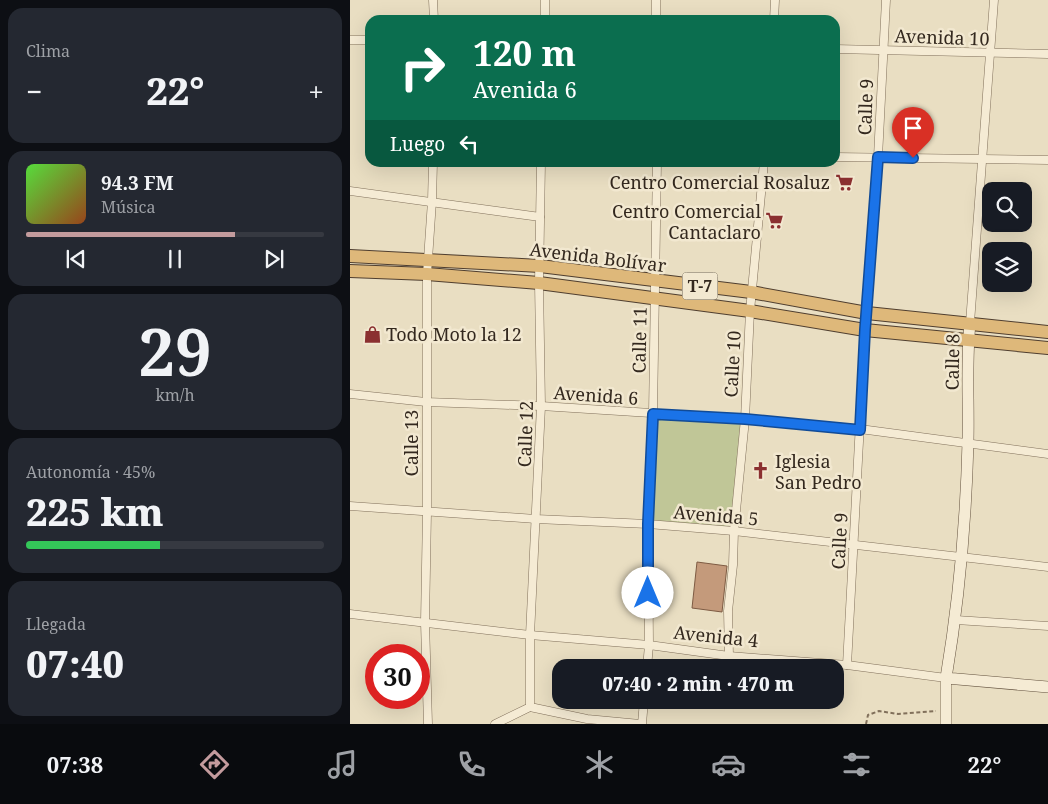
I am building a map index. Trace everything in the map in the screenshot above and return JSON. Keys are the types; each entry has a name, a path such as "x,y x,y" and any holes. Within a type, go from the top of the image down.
{"highway":[{"name":"Avenida Bolívar","path":"350,256 540,266 752,292 867,313 1048,332"},
{"name":"Avenida Bolívar","path":"350,271 427,274 539,283 750,310 865,330 1048,348"}],"main road":[{"name":"Calle 8","path":"946,678 956,620 961,558 968,442 968,341 970,324"},
{"name":"Avenida 4","path":"946,678 1048,687"}],"street":[{"path":"433,0 434,15"},
{"path":"545,0 545,15"},
{"path":"656,0 656,15"},
{"path":"774,15 775,0"},
{"name":"Calle 9","path":"847,664 865,330 878,157 882,49 886,0"},
{"name":"Calle 8","path":"970,324 984,160 994,0"},
{"path":"350,40 365,40"},
{"name":"Avenida 10","path":"840,49 1048,54"},
{"path":"840,157 1048,160"},
{"name":"Calle 13","path":"428,724 425,622 427,274 433,167"},
{"name":"Calle 12","path":"530,707 530,635 541,406 539,283 541,167"},
{"name":"Calle 11","path":"648,659 648,524 653,414 657,167"},
{"name":"Calle 10","path":"729,656 728,611 745,419 750,310 764,167"},
{"path":"350,191 540,217"},
{"name":"Avenida 6","path":"350,394 426,402 541,406 745,419 968,442 1048,454"},
{"name":"Avenida 5","path":"350,506 734,530 1048,567"},
{"name":"Avenida 4","path":"350,614 530,635 649,645 729,656 847,664 946,678"},
{"path":"956,620 1048,626"},
{"name":"Calle 8","path":"946,678 946,724"},
{"path":"495,724 530,707 587,719 641,724 643,709"}],"path":[{"path":"866,724 868,715 879,712 898,714 946,709"}],"green space":[{"path":"653,414 745,419 734,531 648,524"}],"building":[{"path":"697,562 727,566 722,612 692,608"}],"place":[{"name":"Centro Comercial Rosaluz","path":"844,182"},
{"name":"Centro Comercial Cantaclaro","path":"775,221"},
{"name":"Todo Moto la 12","path":"372,334"},
{"name":"Iglesia San Pedro","path":"761,471"}],"route":[{"path":"648,593 648,524 653,414 745,419 860,430 865,330 878,157 913,158"}]}
